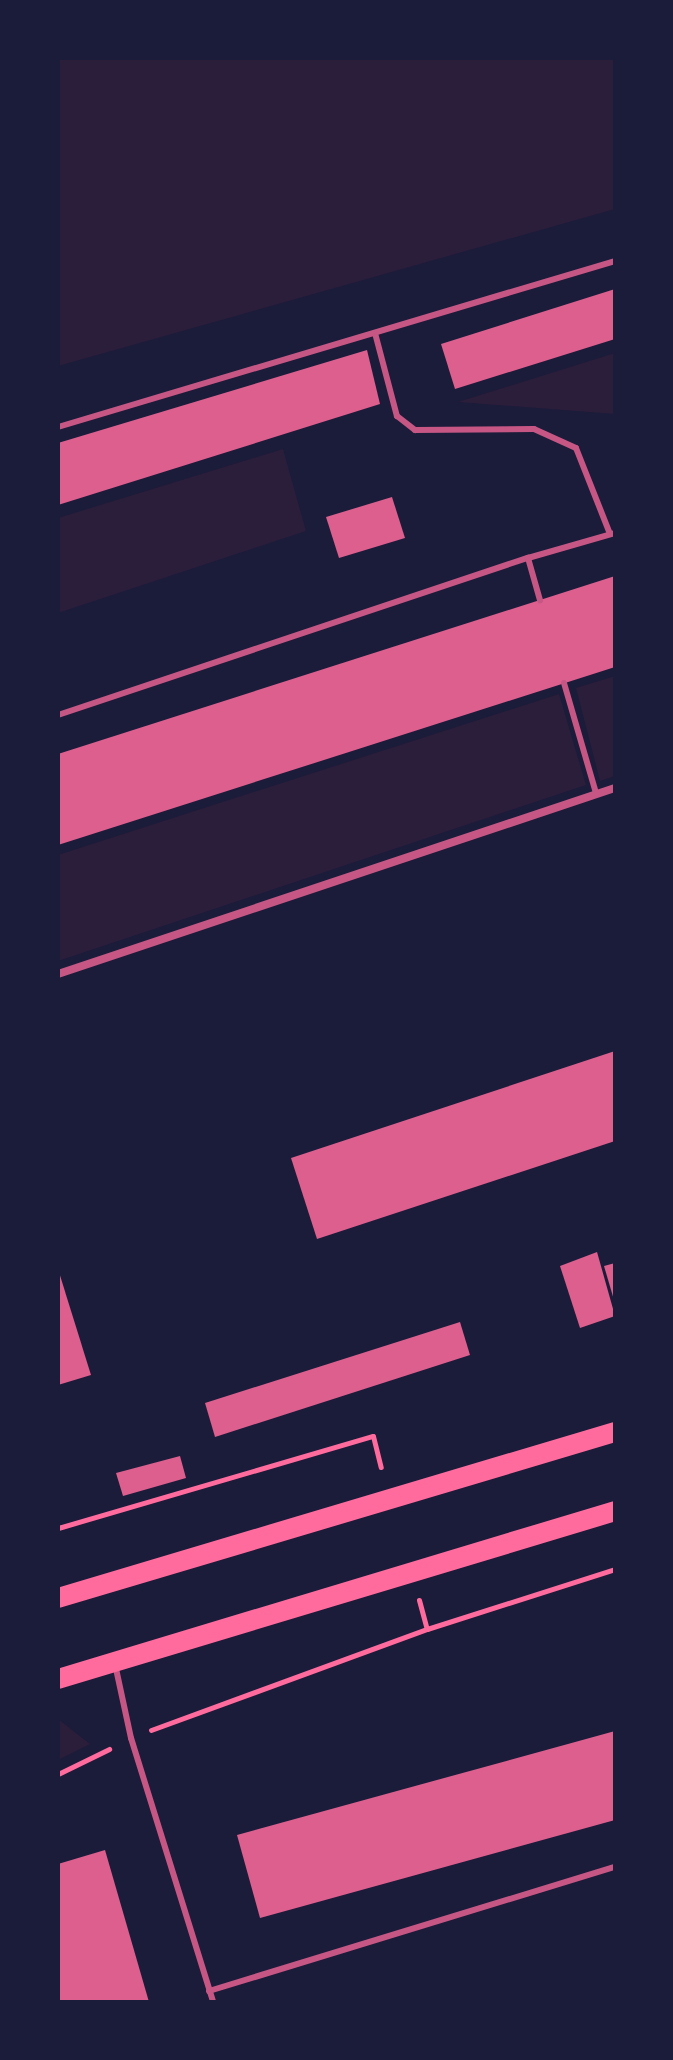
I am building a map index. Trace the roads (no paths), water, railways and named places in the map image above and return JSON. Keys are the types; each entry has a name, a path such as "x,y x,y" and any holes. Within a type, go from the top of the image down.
{"main road":[{"path":"58,1598 615,1432"},
{"path":"58,1679 615,1511"}],"street":[{"path":"58,974 615,788"}],"lane":[{"path":"58,427 615,261"},
{"path":"58,715 528,558 612,533 576,448 534,429 415,430 397,416 375,333"},
{"path":"528,558 540,600"},
{"path":"564,683 596,793"},
{"path":"114,1663 131,1738 213,2002"},
{"path":"209,1991 615,1867"}]}
